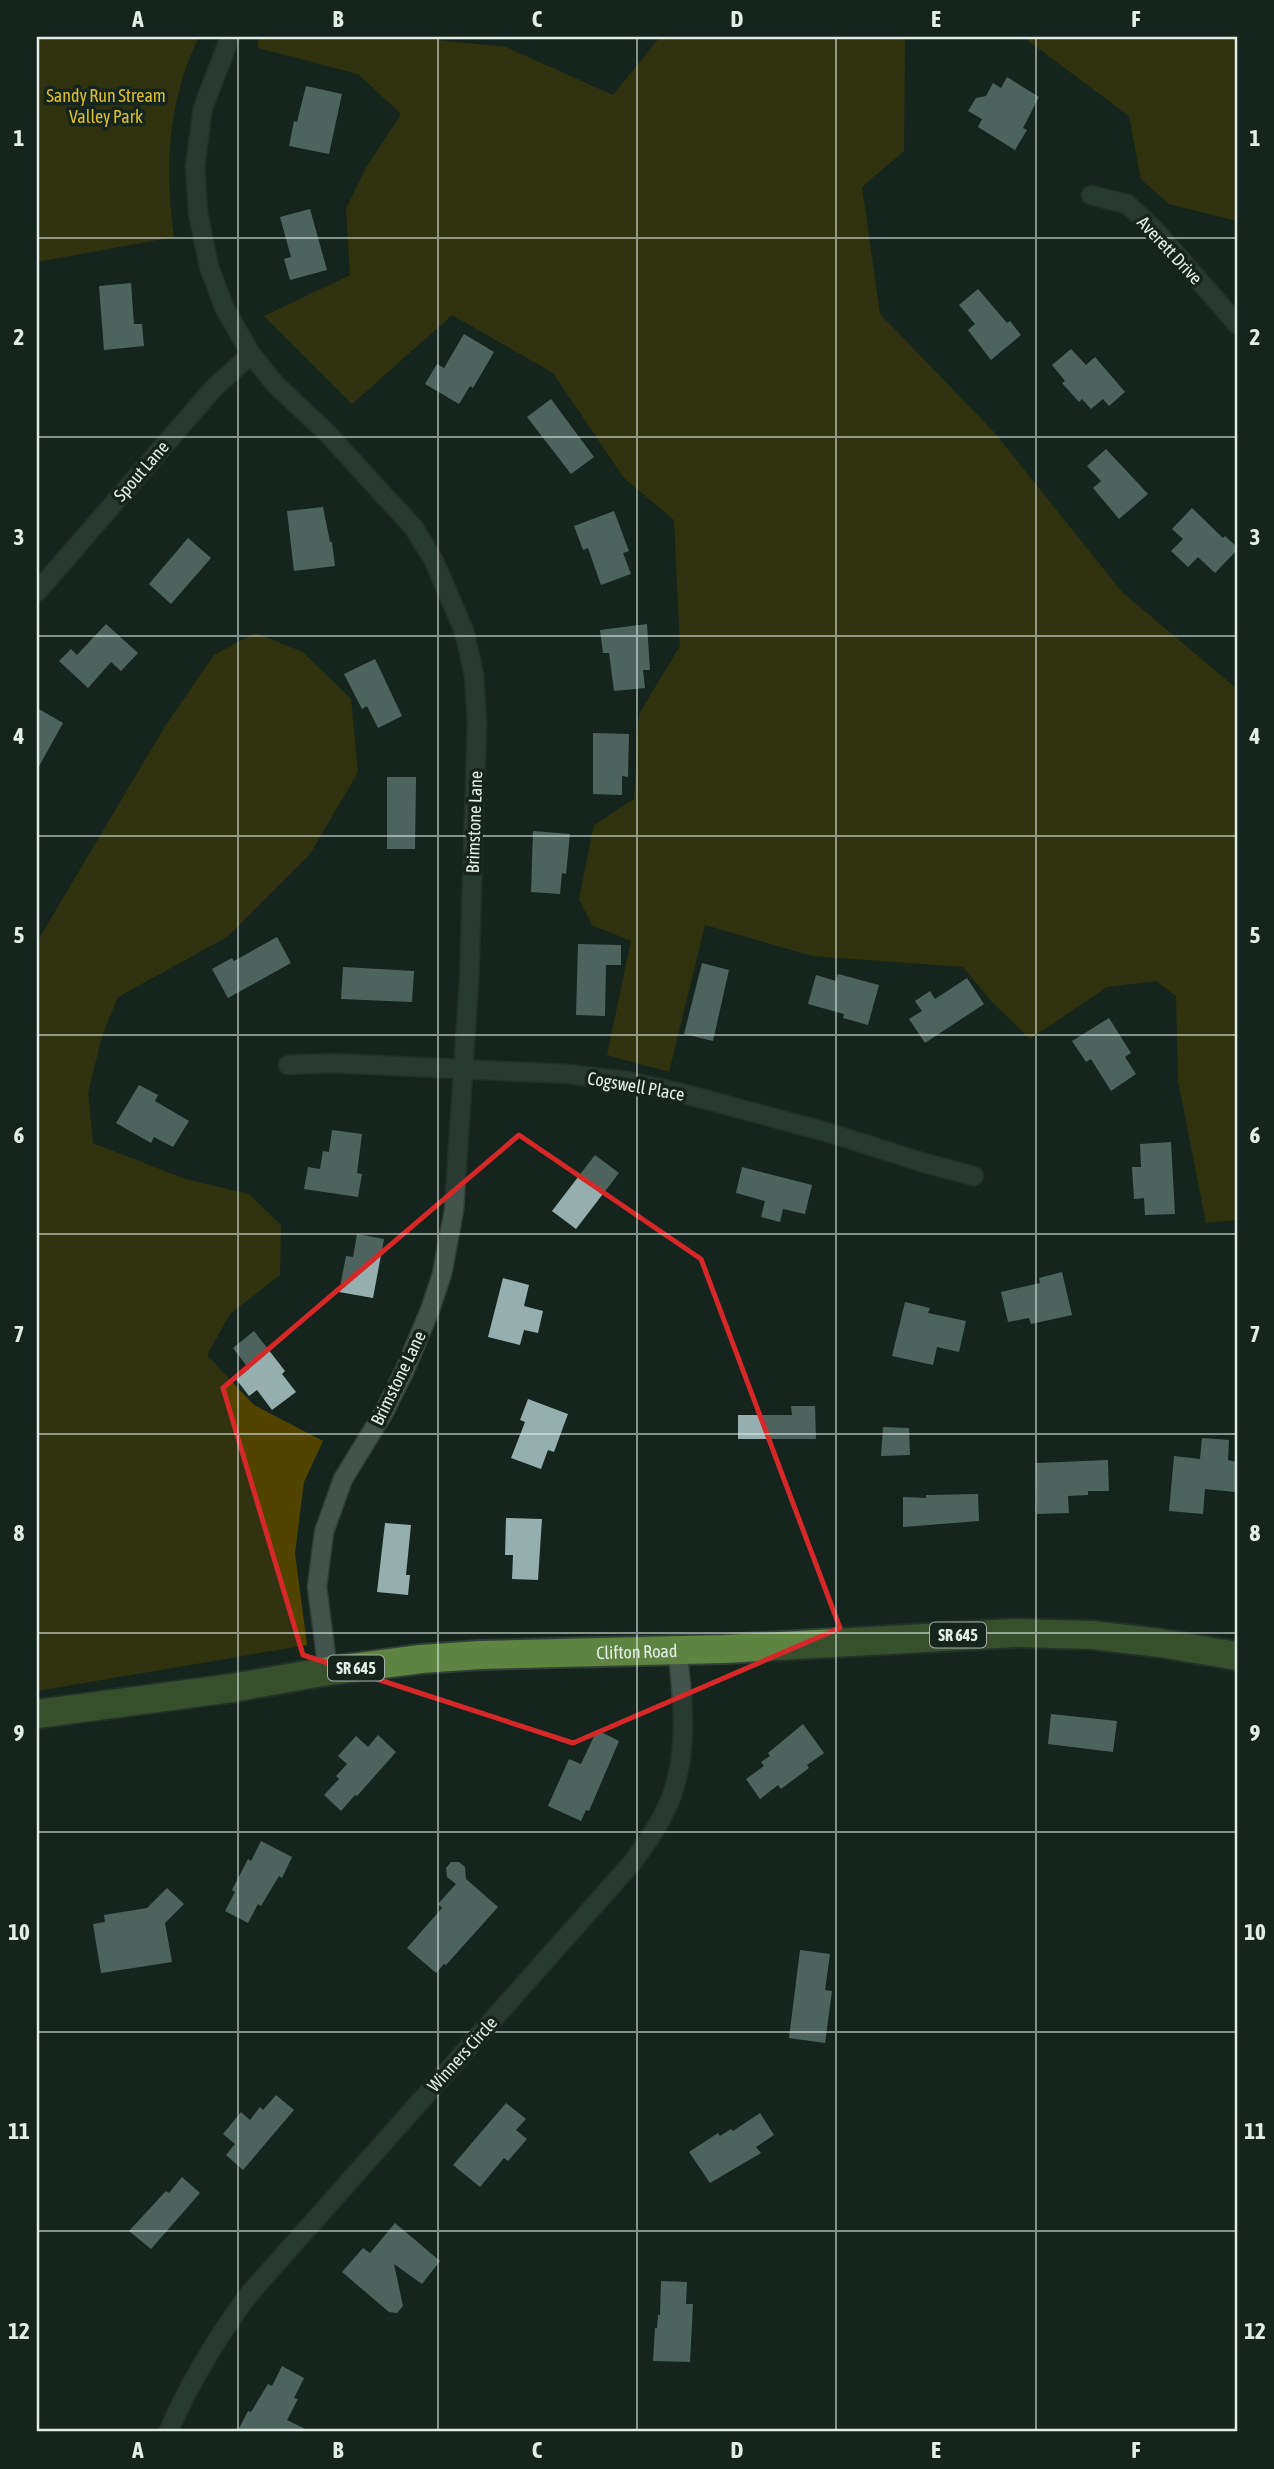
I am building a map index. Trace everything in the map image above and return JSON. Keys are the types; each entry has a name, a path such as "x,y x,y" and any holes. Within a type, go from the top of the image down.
{"main road":[{"name":"Clifton Road","path":"37,1714 232,1688 328,1671 421,1659 480,1655 1015,1633 1092,1635 1237,1656"}],"street":[{"name":"Brimstone Lane","path":"230,37 203,108 195,166 198,213 209,267 224,307 251,354 275,384 327,433 414,528 441,572 464,631 474,674 477,722 464,1071 454,1210 442,1275 430,1310 384,1412 343,1479 324,1532 317,1587 328,1671"},
{"name":"Averett Drive","path":"1091,195 1127,204 1155,230 1237,324"},
{"name":"Spout Lane","path":"37,592 213,389 251,354"},
{"name":"Cogswell Place","path":"288,1065 330,1063 568,1074 628,1081 817,1130 920,1163 974,1176"},
{"name":"Winners Circle","path":"168,2432 184,2395 216,2339 250,2293 632,1863 656,1829 666,1811 681,1756 683,1702 677,1649"}],"highlighted area":[{"path":"519,1135 701,1259 840,1628 573,1743 303,1655 223,1388"}],"green space":[{"name":"Sandy Run Stream Valley Park","path":"37,37 199,37 181,85 171,135 169,186 174,237 37,262"},
{"path":"258,37 408,37 506,47 613,95 660,37 905,37 904,151 862,187 880,314 994,432 1122,592 1237,689 1237,1220 1206,1223 1178,1081 1176,996 1156,981 1107,987 1030,1039 992,1002 963,967 812,956 705,925 669,1072 607,1055 631,941 592,925 579,899 594,825 634,799 639,714 680,646 674,520 624,478 553,373 452,315 352,404 264,316 350,275 346,209 366,168 401,114 358,74 258,48"},
{"path":"1023,37 1237,37 1237,221 1169,204 1141,179 1129,116"},
{"path":"255,633 303,652 351,699 358,772 310,854 227,937 118,997 102,1036 88,1093 93,1143 185,1179 249,1194 281,1225 280,1275 230,1314 207,1355 254,1405 323,1441 304,1482 295,1553 307,1645 37,1691 37,942 164,728 214,655"}],"building":[{"path":"1007,77 1039,97 1023,128 1027,130 1015,150 978,127 982,119 968,111 976,98 986,96 993,83 1001,88"},
{"path":"306,86 342,94 329,154 289,146"},
{"path":"310,209 327,270 290,280 284,259 291,257 280,217"},
{"path":"131,283 134,324 142,324 144,346 104,350 99,286"},
{"path":"978,289 1021,335 991,360 968,330 975,324 959,305"},
{"path":"464,334 494,352 473,388 470,386 459,404 425,384 437,364 444,368"},
{"path":"1071,349 1086,365 1095,357 1125,392 1109,406 1103,399 1091,409 1082,399 1079,402 1062,383 1065,381 1052,365"},
{"path":"551,399 594,457 571,474 527,417"},
{"path":"1106,449 1148,494 1119,519 1093,488 1101,481 1087,466"},
{"path":"323,507 335,566 294,571 287,511"},
{"path":"1192,508 1223,538 1225,536 1237,547 1215,573 1198,557 1188,567 1171,551 1183,539 1172,529"},
{"path":"614,511 629,551 623,553 631,574 601,585 588,548 583,550 574,526"},
{"path":"188,538 211,558 171,604 149,584"},
{"path":"106,624 138,653 121,671 111,662 88,688 59,661 71,649 77,655"},
{"path":"647,624 650,670 643,670 645,688 614,691 609,653 603,653 600,630"},
{"path":"375,659 402,716 378,728 367,706 362,709 344,674"},
{"path":"37,708 63,723 37,770"},
{"path":"593,733 629,734 628,777 622,776 622,795 593,794"},
{"path":"387,777 416,777 415,849 387,849"},
{"path":"533,831 570,834 566,874 562,873 560,894 531,892"},
{"path":"277,937 291,963 228,998 212,969 232,958 234,961"},
{"path":"578,944 621,945 621,965 606,965 605,1016 576,1015"},
{"path":"702,963 729,970 713,1041 684,1034"},
{"path":"343,967 414,971 412,1002 341,999"},
{"path":"838,974 879,985 868,1025 843,1018 844,1014 808,1004 816,975 836,981"},
{"path":"967,978 984,1004 925,1043 909,1019 922,1011 915,1001 930,991 935,999"},
{"path":"1109,1018 1131,1053 1125,1057 1136,1074 1111,1091 1091,1059 1086,1062 1072,1041"},
{"path":"139,1085 158,1095 155,1101 189,1121 173,1147 154,1137 151,1143 116,1123"},
{"path":"332,1130 362,1134 357,1173 362,1174 358,1197 304,1189 308,1167 320,1169 323,1151 329,1152"},
{"path":"1171,1142 1175,1214 1145,1215 1144,1198 1134,1199 1132,1167 1141,1167 1140,1144"},
{"path":"595,1155 619,1173 576,1229 552,1211"},
{"path":"742,1167 812,1185 805,1214 783,1209 780,1222 761,1217 765,1201 736,1193"},
{"path":"357,1234 384,1239 373,1298 339,1292 346,1256 353,1257"},
{"path":"1062,1272 1072,1315 1031,1324 1029,1318 1008,1322 1001,1292 1040,1283 1039,1278"},
{"path":"503,1278 529,1285 524,1306 543,1311 538,1333 524,1330 520,1345 488,1337"},
{"path":"905,1302 930,1308 928,1313 966,1321 959,1352 937,1347 933,1365 892,1356"},
{"path":"254,1331 285,1371 282,1374 296,1392 272,1410 257,1390 249,1396 236,1379 249,1369 233,1348"},
{"path":"528,1399 568,1414 554,1452 548,1450 541,1469 511,1458 525,1422 520,1420"},
{"path":"791,1406 815,1406 816,1439 738,1439 738,1415 792,1415"},
{"path":"883,1427 909,1428 910,1455 881,1456"},
{"path":"1202,1438 1229,1440 1228,1460 1237,1462 1235,1492 1205,1489 1203,1514 1169,1511 1174,1456 1200,1459"},
{"path":"1108,1460 1109,1491 1088,1491 1088,1495 1068,1496 1069,1513 1037,1514 1036,1463"},
{"path":"978,1494 979,1521 903,1527 903,1497"},
{"path":"506,1518 542,1519 538,1580 512,1579 513,1555 505,1555"},
{"path":"385,1523 411,1525 406,1575 410,1575 408,1595 377,1592"},
{"path":"1051,1714 1117,1721 1113,1752 1048,1744"},
{"path":"803,1724 824,1753 781,1789 778,1785 760,1799 746,1779 764,1766 761,1762 770,1756 768,1753"},
{"path":"597,1730 619,1741 589,1811 586,1810 581,1821 548,1806 569,1759 581,1764"},
{"path":"378,1735 396,1752 341,1811 324,1795 339,1779 336,1776 347,1764 338,1756 356,1736 368,1747"},
{"path":"261,1841 292,1857 282,1878 279,1876 261,1906 258,1904 248,1923 225,1911 235,1892 232,1890"},
{"path":"451,1862 459,1862 465,1867 466,1879 498,1907 436,1973 407,1948 442,1908 438,1904 456,1884 447,1877 446,1868"},
{"path":"167,1888 184,1904 165,1923 172,1962 101,1973 93,1924 105,1922 104,1915 147,1908"},
{"path":"800,1950 830,1954 825,1990 832,1991 825,2043 789,2038"},
{"path":"276,2095 294,2110 243,2170 226,2155 235,2144 223,2134 241,2112 250,2120 260,2107 263,2110"},
{"path":"506,2103 526,2119 516,2130 527,2139 508,2161 504,2158 480,2187 453,2165"},
{"path":"760,2113 774,2135 756,2147 761,2153 710,2183 689,2152 718,2133 720,2136 731,2129 733,2131"},
{"path":"182,2177 200,2193 151,2249 129,2231"},
{"path":"395,2223 440,2261 422,2284 394,2264 403,2306 397,2313 389,2312 342,2272 363,2248 370,2253"},
{"path":"661,2281 687,2282 686,2304 693,2304 690,2362 653,2361 655,2328 660,2315"},
{"path":"282,2366 304,2378 294,2398 298,2399 287,2420 311,2432 237,2432 248,2411 251,2412 268,2384 272,2386"}]}
